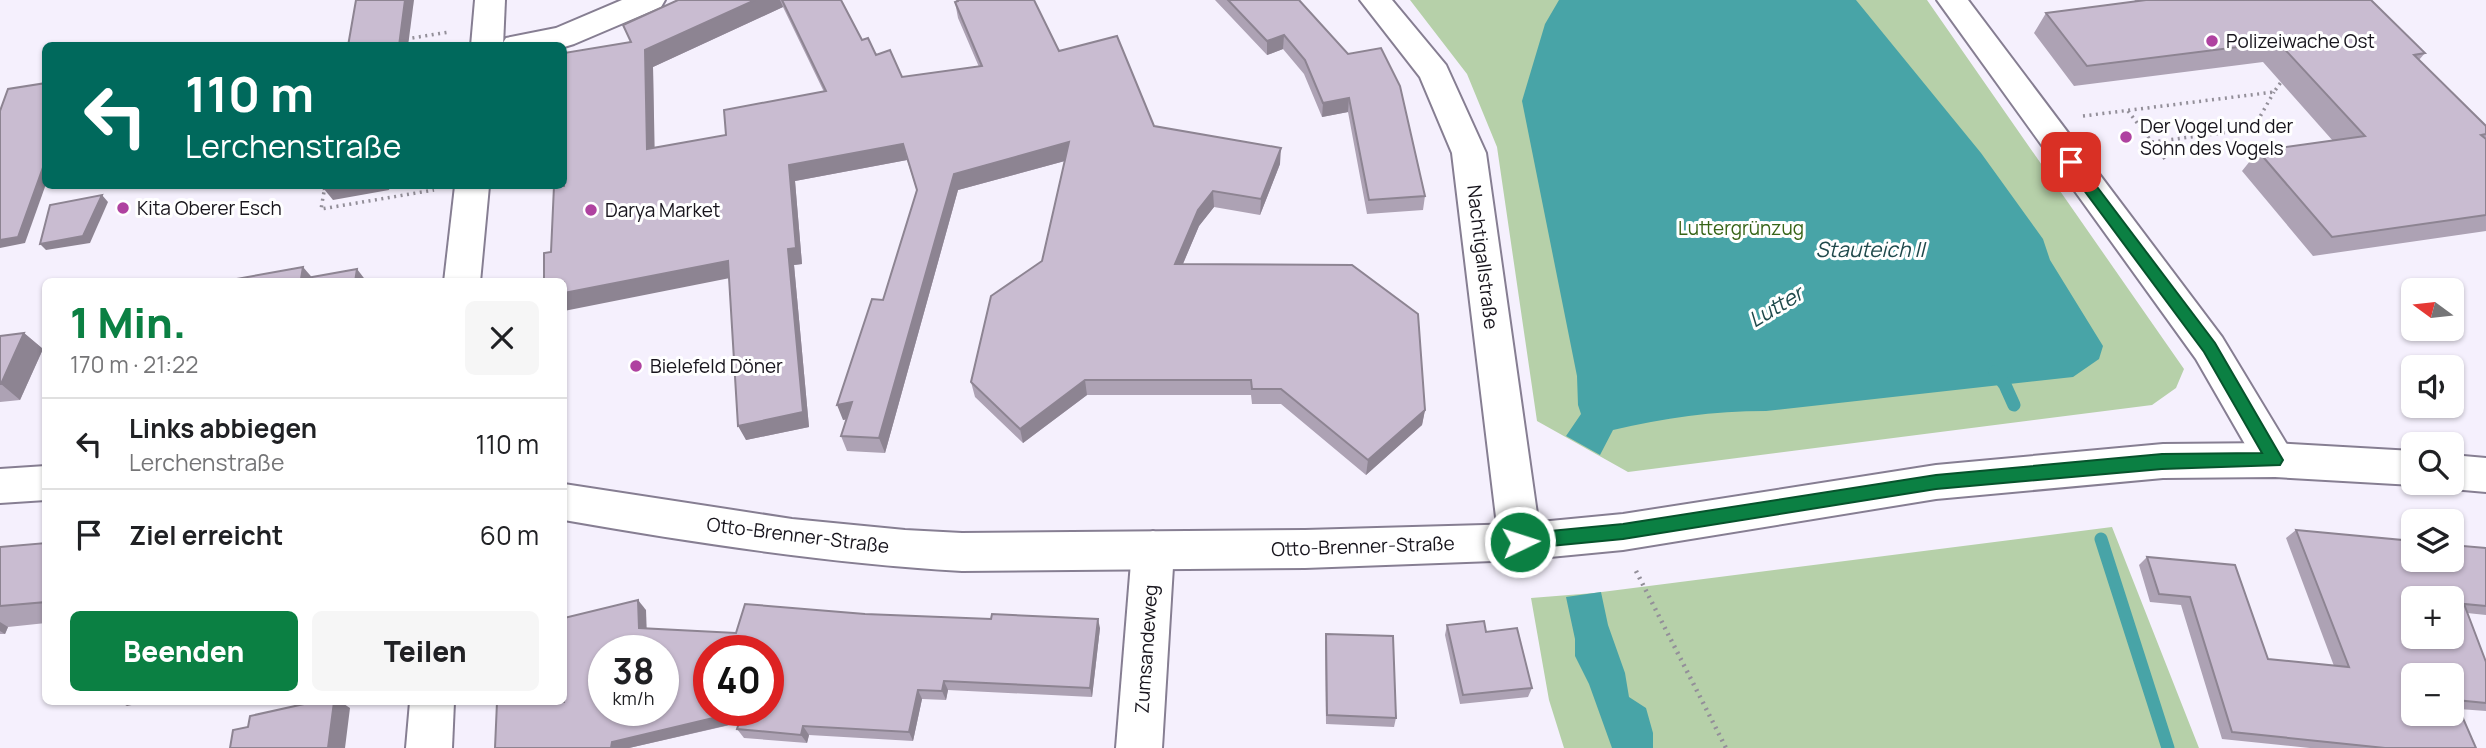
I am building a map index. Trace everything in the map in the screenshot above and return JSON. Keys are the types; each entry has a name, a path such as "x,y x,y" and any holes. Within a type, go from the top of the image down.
{"street":[{"path":"537,42 563,37 650,0"},
{"name":"Nachtigallstraße","path":"1375,0 1435,74 1469,153 1520,542"},
{"path":"1952,0 2209,348 2274,460"},
{"path":"459,189 462,278"},
{"name":"Otto-Brenner-Straße","path":"567,502 792,537 905,549 962,552 1305,549 1520,542 1623,532 1936,482 2162,461 2274,460 2401,467"},
{"path":"2464,473 2486,475"},
{"path":"0,486 42,483"},
{"name":"Zumsandeweg","path":"1139,748 1153,551"},
{"path":"429,748 432,705"}],"path":[{"path":"400,40 488,24"},
{"path":"2152,142 2253,129 2281,82"},
{"path":"2079,116 2274,92"},
{"path":"2128,110 2165,159"},
{"path":"324,189 321,209 446,189"},
{"path":"1623,532 1639,578 1726,748"}],"green space":[{"name":"Stauteich II","path":"1410,0 1927,0 2184,369 2176,388 2152,405 1628,472 1537,421 1497,147 1467,74"},
{"path":"2112,527 2199,748 1564,748 1549,700 1531,598 1594,593"}],"water":[{"name":"Stauteich II","path":"1559,0 1856,0 1981,153 2043,239 2050,260 2103,346 2099,359 2073,377 1651,422 1613,430 1600,455 1566,436 1581,414 1577,376 1522,101 1545,24"},
{"path":"1601,592 1608,625 1625,673 1629,697 1646,708 1653,733 1653,748 1612,748 1589,684 1575,656 1575,639 1566,597"}],"building":[{"path":"356,0 405,0 400,42 349,42"},
{"path":"678,0 755,0 645,50 647,149 726,135 724,110 826,91 782,0 841,0 862,40 868,38 876,55 890,50 902,77 982,66 955,2 958,0 1034,0 1059,51 1117,36 1154,126 1281,148 1261,199 1213,191 1198,210 1175,264 1352,265 1418,314 1425,410 1368,460 1281,389 1252,389 1251,380 1085,380 1020,429 971,382 991,296 1042,261 1069,142 954,174 879,438 841,436 852,402 837,405 872,299 883,300 917,190 903,144 789,165 796,248 788,249 803,412 738,426 728,261 567,292 567,278 544,278 544,253 551,252 554,189 567,189 567,53 631,42 623,25"},
{"path":"1228,0 1299,0 1348,54 1381,48 1400,86 1425,196 1369,200 1349,98 1323,103 1305,60 1284,35 1267,41"},
{"path":"2146,0 2371,0 2425,53 2414,55 2486,126 2486,134 2481,135 2486,139 2486,215 2332,237 2258,151 2365,136 2278,42 2087,66 2046,13"},
{"path":"42,84 42,170 18,237 0,240 0,111 8,89"},
{"path":"102,195 83,236 40,244 50,205"},
{"path":"303,267 301,278 242,278"},
{"path":"357,269 356,278 307,278"},
{"path":"24,333 1,384 0,384 0,336"},
{"path":"2296,530 2401,540 2401,572 2464,572 2464,546 2486,548 2486,606 2464,604 2486,662 2486,703 2464,701 2464,663 2401,663 2401,726 2464,726 2464,721 2476,748 2385,748 2232,732 2190,597 2159,594 2147,557 2235,565 2268,659 2349,667"},
{"path":"42,543 42,602 0,606 0,547"},
{"path":"638,600 639,628 736,633 745,604 865,614 991,619 992,614 1098,619 1090,688 944,681 942,691 918,690 909,732 803,726 801,735 737,729 738,726 784,726 784,635 693,635 693,723 612,742 611,748 495,748 497,705 567,705 567,617"},
{"path":"1484,621 1486,632 1517,628 1532,688 1463,695 1447,625"},
{"path":"1326,634 1393,636 1396,718 1327,715"},
{"path":"300,705 334,705 328,748 230,748 233,730 248,727 250,716"}],"waterway":[{"path":"1995,372 2005,385 2014,405"},
{"path":"2101,539 2168,748"}],"place":[{"name":"Polizeiwache Ost","path":"2212,41"},
{"name":"Der Vogel und der Sohn des Vogels","path":"2126,137"},
{"name":"Kita Oberer Esch","path":"123,208"},
{"name":"Darya Market","path":"591,210"},
{"name":"Bielefeld Döner","path":"636,366"}],"route":[{"path":"1520,542 1623,532 1936,482 2162,461 2274,460 2209,348 2071,162"}],"park label":[{"name":"Luttergrünzug","path":"1741,228"}],"water label":[{"name":"Lutter","path":"1776,307"}]}
